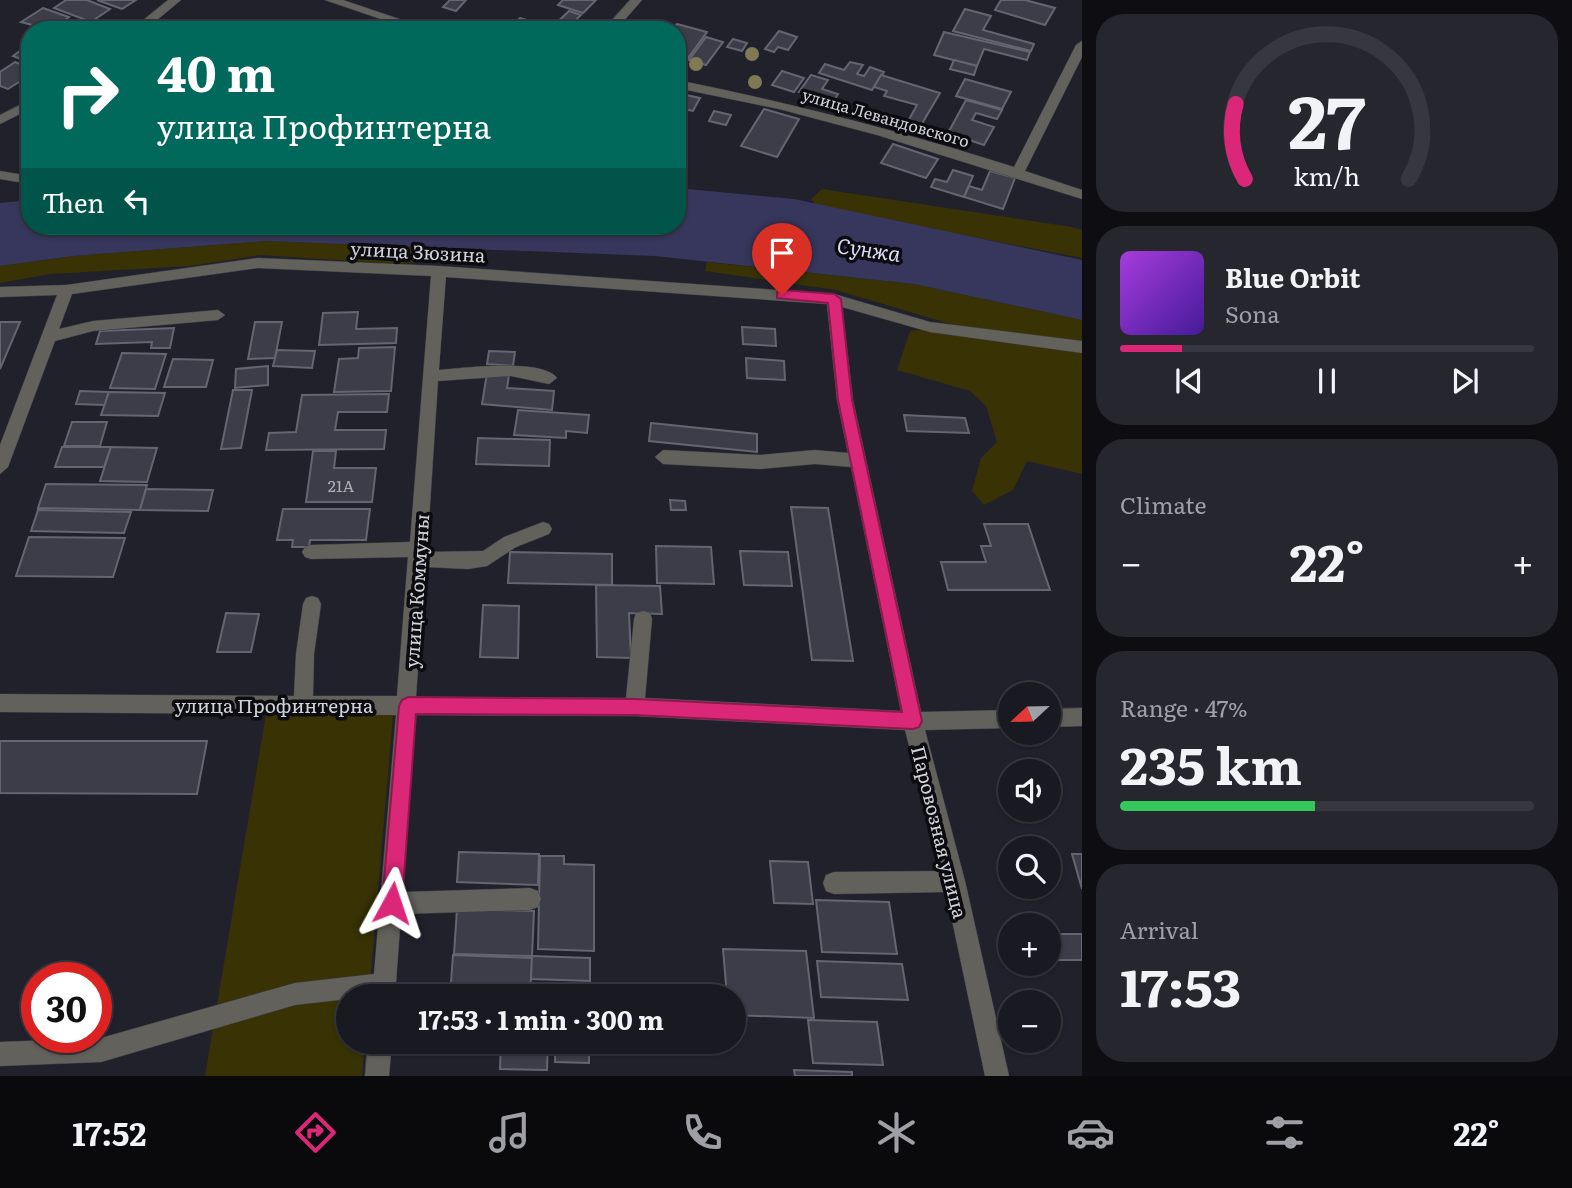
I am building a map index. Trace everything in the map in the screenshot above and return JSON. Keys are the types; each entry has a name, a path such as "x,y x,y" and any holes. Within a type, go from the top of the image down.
{"street":[{"path":"148,21 175,0"},
{"path":"331,0 398,21"},
{"path":"618,21 636,0"},
{"path":"1018,172 1082,45"},
{"name":"улица Левандовского","path":"686,86 749,97 1018,172 1082,195"},
{"path":"0,120 21,109"},
{"path":"0,175 21,178"},
{"name":"улица Зюзина","path":"0,292 66,290 258,263 439,271 834,299 930,327 1082,348"},
{"name":"улица Коммуны","path":"385,984 408,706 439,271"},
{"path":"0,467 66,290"},
{"name":"Паровозная улица","path":"834,299 845,400 913,721 954,881 997,1076"},
{"path":"48,337 93,326 218,315"},
{"path":"432,376 511,370 549,378"},
{"path":"663,457 760,463 815,457 859,461"},
{"path":"311,552 419,554 468,561 486,558 510,542 543,529"},
{"path":"303,705 305,654 312,604"},
{"path":"635,707 643,619"},
{"name":"улица Профинтерна","path":"0,704 635,707 913,721 998,719"},
{"path":"1061,718 1082,718"},
{"path":"834,883 954,881"},
{"path":"392,903 530,899"},
{"path":"0,1054 101,1050 295,994 336,992"},
{"path":"377,1076 379,1054"}],"shaded area":[{"path":"822,189 1072,227 1082,230 1082,258 817,207 811,199"},
{"path":"266,241 466,249 454,259 398,264 260,255 190,266 50,274 0,283 0,266 73,256"},
{"path":"707,262 914,284 1082,320 1082,474 1027,461 1013,490 984,505 972,491 981,458 997,442 986,406 970,391 897,370 910,331 957,326 836,290 705,271"},
{"path":"266,714 393,715 370,984 336,984 336,1054 364,1054 362,1076 205,1076"}],"water":[{"name":"Сунжа","path":"686,189 794,199 1082,260 1082,320 914,284 655,256 266,241 73,256 0,266 0,203 21,201 21,235 686,235"}],"building":[{"path":"66,0 87,0 110,9 88,21 54,8"},
{"path":"97,0 136,0 122,9"},
{"path":"450,0 466,0 456,11 443,7"},
{"path":"563,0 596,0 583,13 558,5"},
{"path":"1001,0 1025,0 1055,8 1045,25 995,10"},
{"path":"43,8 69,17 63,21 23,21"},
{"path":"965,9 991,16 983,30 1034,44 1031,51 953,31"},
{"path":"569,11 581,15 575,21 558,21"},
{"path":"686,26 707,32 686,61"},
{"path":"779,31 797,37 788,50 778,47 774,52 765,49"},
{"path":"944,32 1030,52 1027,60 984,49 977,66 934,55"},
{"path":"706,37 723,42 706,65 689,60"},
{"path":"733,39 747,43 742,51 727,47"},
{"path":"21,50 21,59 13,56"},
{"path":"954,60 977,66 974,75 950,69"},
{"path":"15,62 21,64 21,81 8,89 0,86 0,72"},
{"path":"850,62 863,65 857,74 864,76 870,67 884,72 872,90 819,73 825,64 844,70"},
{"path":"782,71 804,78 794,92 772,85"},
{"path":"811,75 828,80 822,89 838,94 835,99 799,92"},
{"path":"881,75 940,93 920,127 907,123 917,105 884,96 887,91 874,87"},
{"path":"965,79 1011,92 1002,109 956,96"},
{"path":"686,95 700,98 693,111 686,110"},
{"path":"966,100 1002,110 997,119 976,113 972,120 994,127 984,145 948,133"},
{"path":"764,109 799,119 777,157 741,146"},
{"path":"714,111 731,115 726,125 709,121"},
{"path":"893,144 938,159 926,178 881,163"},
{"path":"953,170 973,176 964,197 931,187 935,179 947,182"},
{"path":"990,171 1015,178 1003,209 964,197 969,186 982,190"},
{"path":"358,312 356,329 397,328 396,343 319,345 323,313"},
{"path":"0,322 20,322 0,369"},
{"path":"255,322 282,322 275,358 248,359"},
{"path":"742,327 775,329 776,346 743,344"},
{"path":"174,328 170,348 151,348 152,342 96,344 100,331"},
{"path":"395,347 391,391 334,392 339,359 358,358 359,348"},
{"path":"277,350 315,351 312,368 273,366"},
{"path":"489,351 515,352 513,366 487,364"},
{"path":"122,353 166,354 155,389 110,388"},
{"path":"746,358 784,361 785,380 747,378"},
{"path":"173,359 213,360 206,387 164,387"},
{"path":"268,366 268,385 235,388 236,369"},
{"path":"487,373 509,375 507,388 554,391 552,410 482,404"},
{"path":"233,390 252,390 241,448 221,449"},
{"path":"80,391 109,392 105,405 76,404"},
{"path":"109,392 165,393 158,416 101,415"},
{"path":"389,394 387,412 338,412 335,430 386,430 384,449 266,450 269,433 296,432 302,395"},
{"path":"518,410 589,415 587,433 566,431 566,438 514,435"},
{"path":"904,415 965,418 969,433 907,431"},
{"path":"72,422 107,422 100,446 64,446"},
{"path":"651,423 757,434 757,452 649,441"},
{"path":"478,438 550,440 549,466 476,464"},
{"path":"62,447 111,447 104,467 55,467"},
{"path":"111,447 157,448 147,482 100,481"},
{"path":"313,451 336,451 334,468 376,468 372,502 306,502"},
{"path":"46,484 147,485 140,510 38,508"},
{"path":"146,489 213,490 208,511 140,510"},
{"path":"670,500 685,501 686,510 671,510"},
{"path":"791,507 828,508 853,661 812,660"},
{"path":"283,509 370,509 366,540 310,540 309,547 292,547 293,540 277,540"},
{"path":"38,510 131,512 124,533 31,531"},
{"path":"984,524 1028,524 1050,590 948,590 941,562 986,562 981,546 991,546"},
{"path":"29,537 125,538 113,577 16,576"},
{"path":"656,546 711,547 714,584 657,583"},
{"path":"740,551 788,552 792,586 744,585"},
{"path":"510,552 612,554 612,585 508,583"},
{"path":"596,585 660,586 662,614 629,613 631,658 597,657"},
{"path":"483,605 519,606 518,658 480,657"},
{"path":"226,613 259,614 251,652 217,652"},
{"path":"0,741 207,741 197,794 0,793"},
{"path":"459,852 539,854 538,885 457,882"},
{"path":"1072,854 1082,854 1082,889"},
{"path":"540,856 564,856 564,864 594,865 594,951 538,949"},
{"path":"770,861 808,862 813,904 774,903"},
{"path":"816,900 889,902 897,954 822,952"},
{"path":"457,909 534,911 532,956 454,954"},
{"path":"1061,934 1082,934 1082,960 1061,960"},
{"path":"723,949 806,951 814,1018 746,1015 746,984 726,984"},
{"path":"453,955 532,958 531,984 451,984"},
{"path":"532,956 590,958 590,981 531,979"},
{"path":"817,961 902,964 908,1000 821,997"},
{"path":"808,1020 877,1022 883,1065 813,1063"},
{"path":"501,1054 548,1054 547,1070 500,1069"},
{"path":"555,1054 589,1054 589,1063 555,1062"},
{"path":"794,1070 852,1072 852,1076 795,1076"}],"route":[{"path":"392,903 408,706 635,707 913,721 845,400 834,299 782,295"}]}
